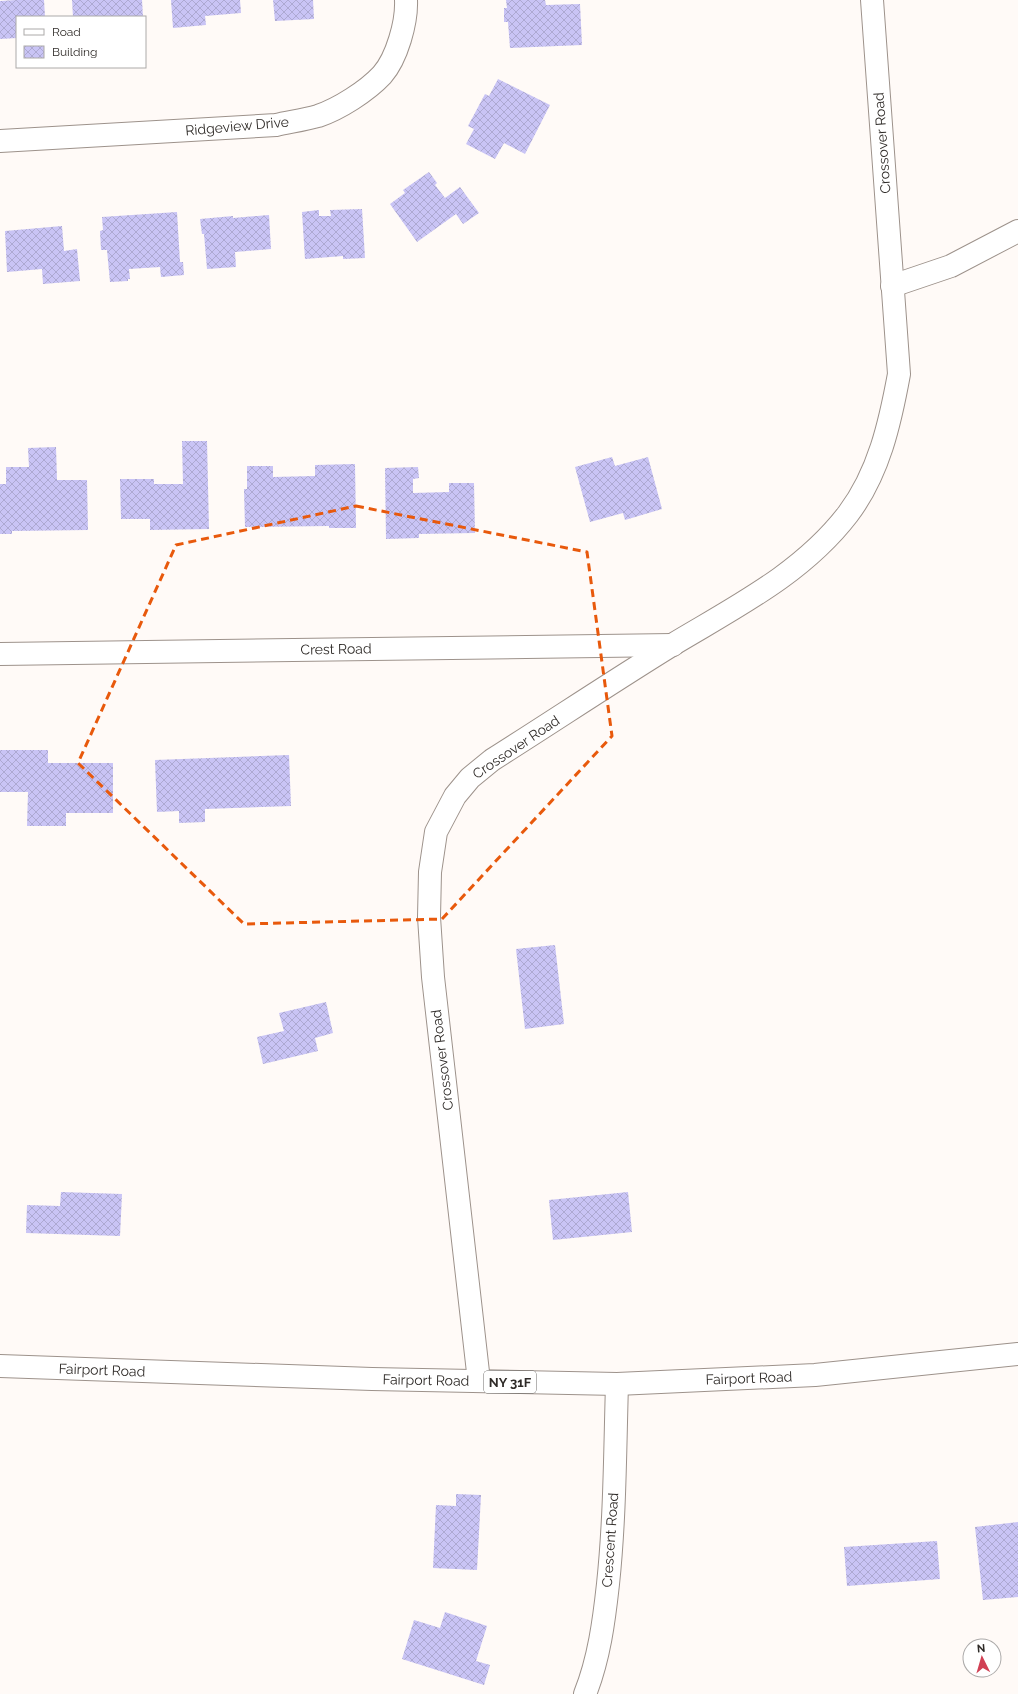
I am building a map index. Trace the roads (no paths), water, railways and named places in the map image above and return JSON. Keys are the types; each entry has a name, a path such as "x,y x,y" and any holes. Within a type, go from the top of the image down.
{"street":[{"name":"Ridgeview Drive","path":"0,141 276,125 318,116 354,98 382,74 392,59 401,36 407,11 406,0"},
{"name":"Crossover Road","path":"479,1381 433,977 429,917 430,872 436,832 455,796 470,778 492,760 673,645 744,603 784,575 822,545 848,513 869,479 883,447 899,374 872,0"},
{"path":"892,286 951,266 1018,231"},
{"name":"Crest Road","path":"0,654 673,645"},
{"name":"Fairport Road","path":"0,1366 372,1379 617,1384 815,1375 1018,1354"},
{"name":"Crescent Road","path":"585,1694 599,1646 604,1619 612,1548 617,1384"}]}
